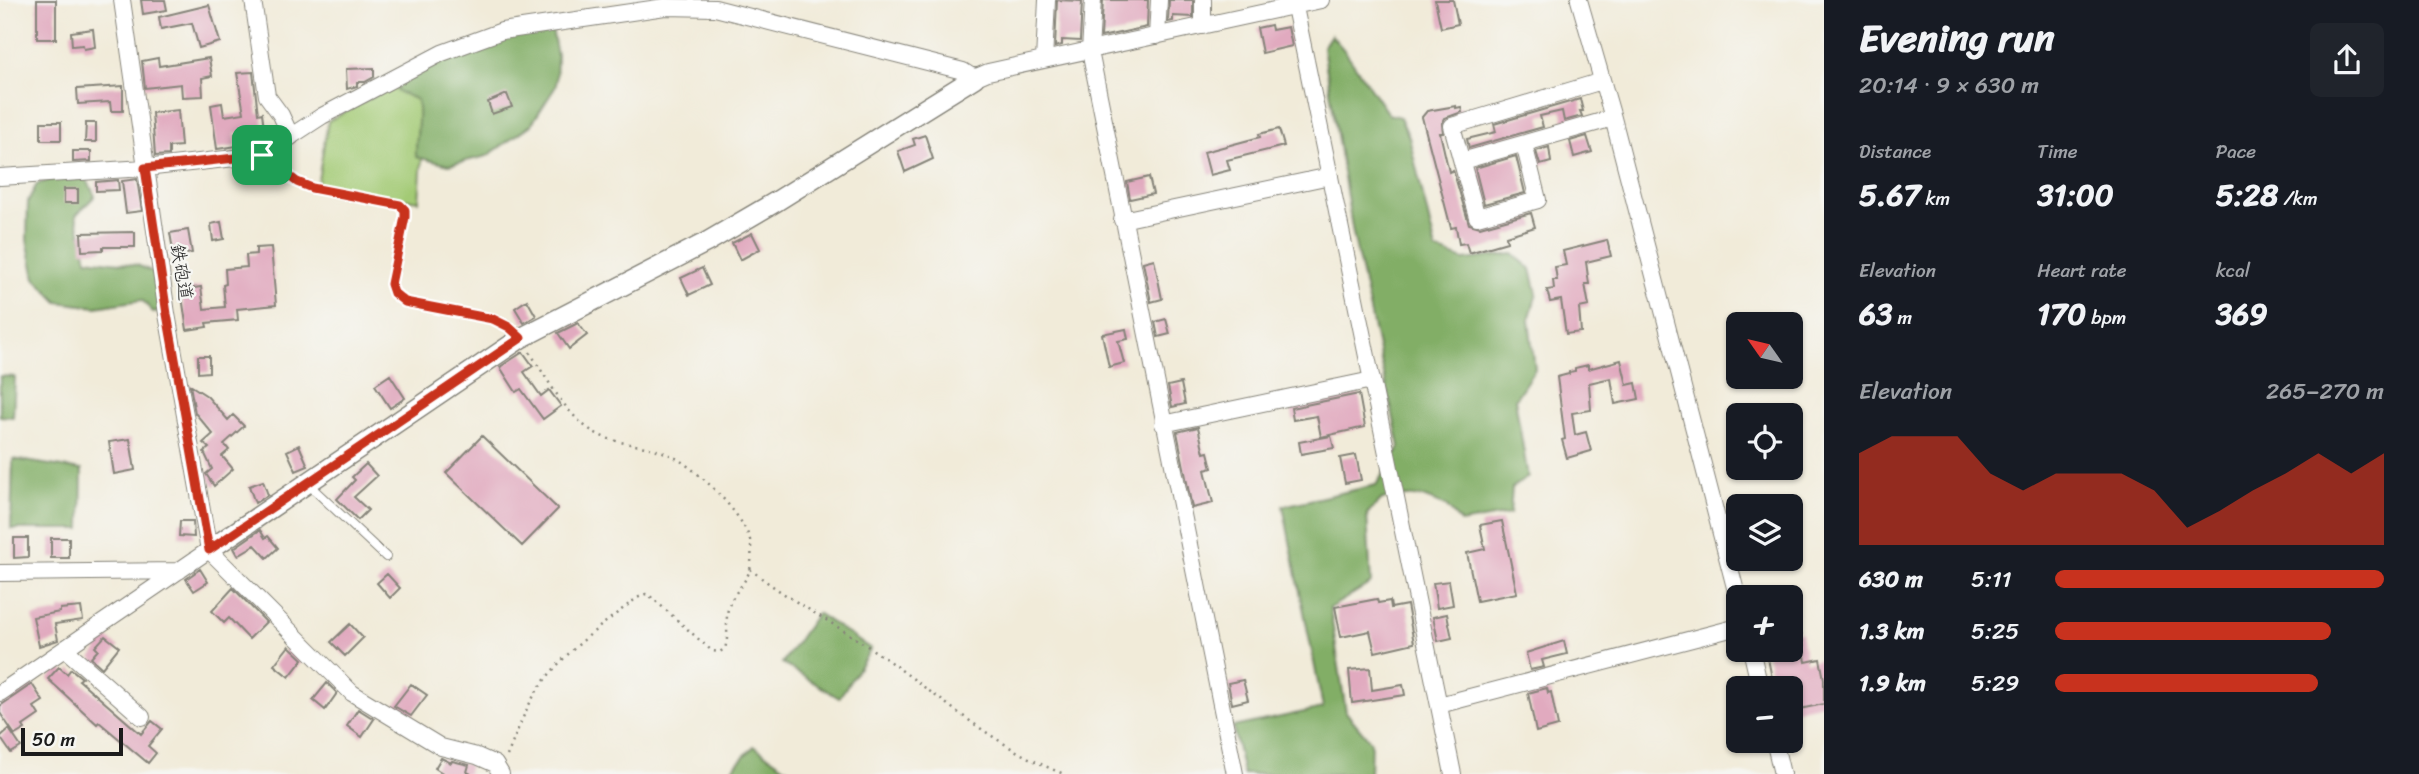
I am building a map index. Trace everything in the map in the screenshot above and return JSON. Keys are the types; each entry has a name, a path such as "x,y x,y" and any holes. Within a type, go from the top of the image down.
{"street":[{"name":"鉄砲道","path":"122,0 167,314 209,550"},
{"path":"253,0 267,96 291,137"},
{"path":"1044,60 1047,0"},
{"path":"1093,0 1090,51 1235,774"},
{"path":"1157,36 1159,0"},
{"path":"1203,0 1203,26"},
{"path":"0,693 521,338 741,222 974,78 988,72 1321,0"},
{"path":"1580,0 1735,585"},
{"path":"0,177 145,168 262,155 322,116 442,53 502,31 622,11 678,5 715,8 963,71 974,78"},
{"path":"1296,7 1453,774"},
{"path":"1524,144 1538,200 1477,217 1452,126 1602,81"},
{"path":"1462,161 1613,118"},
{"path":"1122,220 1330,176"},
{"path":"1163,424 1372,380"},
{"path":"209,550 352,693 423,738 441,747 477,756 495,764 501,773"},
{"path":"0,573 179,571"},
{"path":"1438,705 1726,630"},
{"path":"65,649 142,717"},
{"path":"1777,753 1782,774"}],"lane":[{"path":"308,484 386,557"}],"path":[{"path":"262,155 297,182 312,188 400,205 405,210 405,217 391,284 396,297 405,302 493,319 509,327 521,338 576,417 590,430 609,441 666,453 683,461 700,474 741,522 750,539 750,569 727,610 725,648 720,652 712,651 650,596 646,594 637,598 575,649 535,693 501,773"},
{"path":"750,569 764,581 845,630 976,726 1025,756 1064,774"}],"green space":[{"path":"552,29 557,55 556,86 531,125 487,156 449,165 416,157 417,100 397,91 396,83 445,59 504,37"},
{"path":"1331,35 1388,114 1400,117 1409,137 1436,250 1464,260 1513,254 1531,269 1537,293 1529,320 1535,369 1515,399 1528,477 1512,488 1510,514 1461,523 1446,506 1420,496 1382,499 1367,514 1371,583 1330,608 1346,712 1371,742 1370,774 1243,774 1233,727 1323,708 1283,506 1376,485 1400,447 1353,234 1323,47"},
{"path":"428,67 419,201 317,186 328,121"},
{"path":"86,178 95,196 76,215 87,259 137,265 156,273 162,311 153,312 142,300 96,307 58,302 35,278 27,240 28,201 37,184 53,179"},
{"path":"0,376 15,377 13,417 0,416"},
{"path":"13,459 82,470 81,529 11,529"},
{"path":"817,613 871,649 839,698 782,663"},
{"path":"754,746 795,774 727,774"}],"building":[{"path":"37,0 56,0 56,39 37,39"},
{"path":"141,0 165,0 167,10 143,14"},
{"path":"1057,0 1082,1 1080,41 1062,40 1062,45 1055,47"},
{"path":"1103,0 1148,0 1147,27 1101,37"},
{"path":"1169,0 1193,0 1193,17 1173,16 1173,21 1168,22"},
{"path":"1435,0 1453,0 1458,24 1441,28"},
{"path":"209,5 220,42 199,48 192,23 161,29 159,17"},
{"path":"1271,25 1272,30 1288,27 1292,46 1262,53 1257,28"},
{"path":"93,29 95,47 84,49 83,45 72,46 71,32"},
{"path":"158,58 159,66 209,58 212,76 202,78 203,96 182,97 181,84 145,88 142,61"},
{"path":"374,68 374,77 365,82 357,82 357,86 347,89 346,69"},
{"path":"253,72 258,114 262,113 264,129 235,134 237,146 217,149 211,105 222,103 224,116 244,113 237,73"},
{"path":"123,86 123,111 111,111 110,102 78,104 77,89"},
{"path":"507,94 512,107 492,114 488,102"},
{"path":"1580,99 1582,116 1564,121 1562,111 1540,116 1543,127 1469,148 1467,139 1496,132 1494,124"},
{"path":"1461,107 1462,112 1445,118 1442,124 1443,133 1440,133 1449,172 1453,170 1469,224 1480,227 1531,213 1535,227 1506,236 1507,242 1469,253 1466,243 1459,244 1456,227 1451,228 1422,117 1427,111"},
{"path":"178,110 181,146 169,147 169,155 155,156 152,113"},
{"path":"41,122 61,122 61,140 41,140"},
{"path":"86,123 96,123 96,142 85,142"},
{"path":"1279,129 1284,146 1227,160 1230,170 1210,175 1204,152"},
{"path":"925,135 933,159 905,172 898,151 915,145 913,139"},
{"path":"1587,136 1592,152 1574,157 1570,141"},
{"path":"1549,147 1551,162 1540,165 1536,151"},
{"path":"73,151 91,151 91,161 73,162"},
{"path":"1516,156 1525,193 1484,204 1475,168"},
{"path":"1149,177 1153,194 1130,199 1127,182"},
{"path":"137,179 142,211 126,213 122,181"},
{"path":"118,180 119,190 96,191 96,182"},
{"path":"64,189 78,189 78,203 64,203"},
{"path":"221,222 224,239 213,241 211,224"},
{"path":"188,230 192,253 174,256 170,233"},
{"path":"135,232 135,247 103,247 103,250 82,251 81,233"},
{"path":"752,233 760,249 740,260 732,243"},
{"path":"1607,240 1611,256 1586,262 1589,284 1585,284 1589,306 1579,308 1581,332 1566,334 1561,300 1550,302 1547,290 1554,289 1553,280 1557,280 1555,267 1566,265 1563,251"},
{"path":"271,247 276,305 237,309 238,320 206,323 207,327 187,330 181,290 201,287 204,309 225,307 225,269 247,267 246,255 256,254 256,248"},
{"path":"1154,259 1162,299 1151,302 1143,262"},
{"path":"702,268 710,285 689,295 681,278"},
{"path":"527,300 536,316 524,323 515,308"},
{"path":"1166,319 1170,334 1158,337 1155,322"},
{"path":"578,323 587,335 569,349 558,333"},
{"path":"1126,329 1128,339 1118,341 1124,363 1109,367 1102,334"},
{"path":"523,352 533,366 524,372 541,396 549,390 561,406 543,419 521,389 516,392 500,367"},
{"path":"198,356 209,356 209,372 198,373"},
{"path":"1621,360 1627,385 1636,383 1639,399 1615,404 1611,378 1589,383 1591,410 1572,413 1575,435 1586,432 1591,451 1567,458 1562,440 1565,439 1557,377 1575,371 1575,368 1588,365 1588,369"},
{"path":"390,375 405,398 390,408 375,385"},
{"path":"1181,383 1185,404 1172,407 1168,386"},
{"path":"190,385 207,396 228,420 233,415 244,426 224,444 229,450 222,456 233,469 214,486 206,474 212,469 204,452 209,448 203,443 213,434 195,413"},
{"path":"1359,394 1365,427 1321,437 1317,416 1293,420 1291,408"},
{"path":"1198,427 1204,453 1208,452 1212,468 1205,470 1213,503 1192,508 1177,432"},
{"path":"482,436 558,509 522,546 446,473"},
{"path":"1331,436 1334,448 1301,454 1299,442"},
{"path":"130,439 135,470 114,474 109,442"},
{"path":"299,445 308,466 296,471 287,451"},
{"path":"1356,455 1361,480 1345,483 1340,458"},
{"path":"366,464 377,476 354,497 368,510 358,520 337,499 355,480 352,477"},
{"path":"263,481 268,495 255,503 249,486"},
{"path":"180,521 193,521 194,537 179,536"},
{"path":"1502,521 1517,593 1477,601 1467,553 1485,549 1480,525"},
{"path":"260,530 265,538 268,536 278,548 267,558 255,545 238,555 234,548"},
{"path":"14,538 28,538 28,557 14,558"},
{"path":"51,538 69,538 69,558 51,558"},
{"path":"200,569 208,582 194,591 186,579"},
{"path":"387,574 400,588 390,598 377,583"},
{"path":"1449,581 1453,605 1437,608 1433,583"},
{"path":"233,588 266,622 249,639 229,618 224,623 212,611"},
{"path":"1377,599 1378,603 1390,601 1391,608 1407,605 1414,643 1375,652 1370,631 1341,637 1335,607"},
{"path":"81,607 83,620 55,624 58,640 39,646 33,617 60,612 60,609"},
{"path":"1447,614 1452,638 1438,641 1433,617"},
{"path":"350,624 363,638 345,656 331,642"},
{"path":"105,636 119,647 102,668 91,658 98,650 95,647"},
{"path":"1564,641 1567,654 1542,660 1544,667 1530,670 1526,653"},
{"path":"1803,644 1806,662 1820,659 1824,679 1824,704 1803,708 1803,676 1772,676 1769,662 1803,662"},
{"path":"289,646 303,659 289,677 274,665"},
{"path":"59,667 67,674 71,669 82,678 79,680 141,734 152,721 162,729 148,746 156,753 148,763 99,722 97,724 48,679"},
{"path":"1370,668 1372,690 1403,685 1405,695 1352,703 1349,670"},
{"path":"1243,680 1248,700 1232,704 1228,683"},
{"path":"327,683 337,693 325,710 313,700"},
{"path":"32,684 43,701 34,707 39,715 15,735 0,713 0,706"},
{"path":"411,684 427,695 411,716 394,706"},
{"path":"1547,688 1548,693 1551,692 1558,726 1536,732 1528,693"},
{"path":"358,709 374,719 362,737 347,726"},
{"path":"9,729 21,747 11,753 0,737"},
{"path":"441,758 451,763 469,765 467,772 471,774 444,774 435,768"}],"route":[{"path":"262,155 297,182 312,188 400,205 405,210 405,217 391,284 396,297 405,302 493,319 509,327 521,338 209,550 167,314 145,168 262,155"}]}
